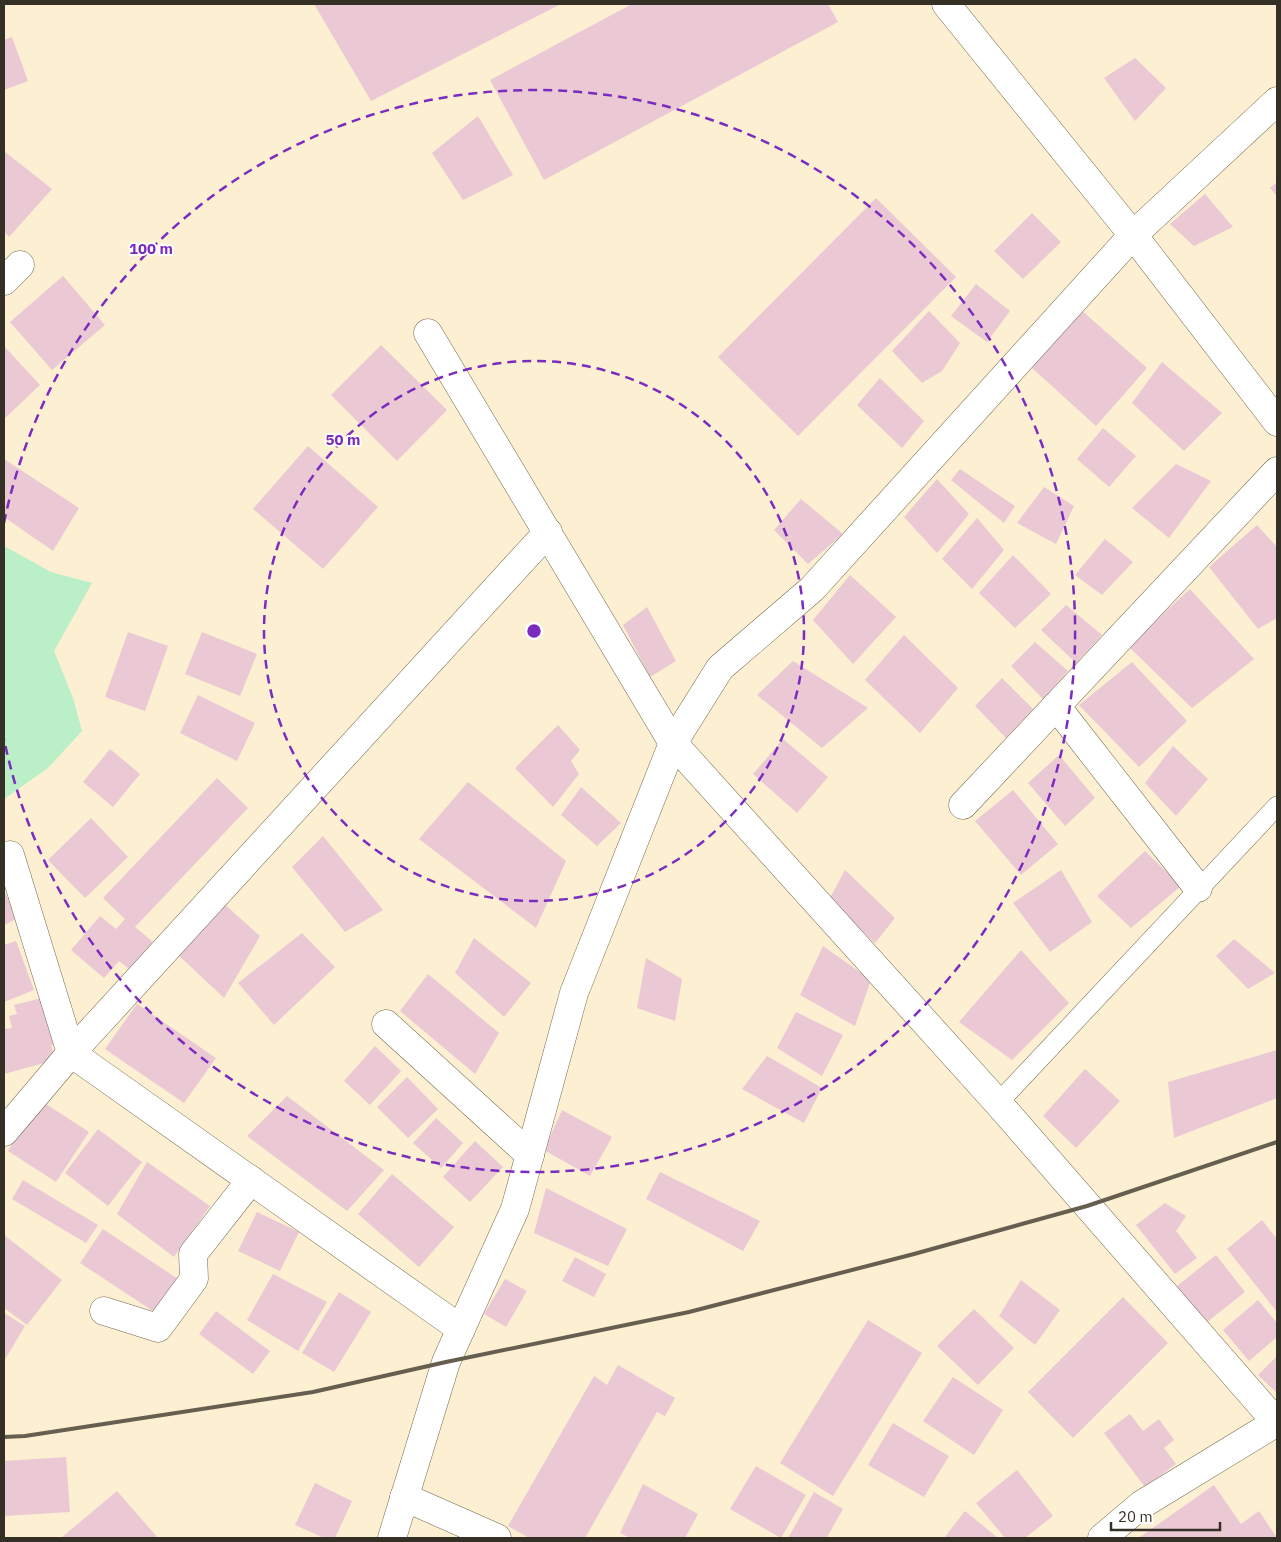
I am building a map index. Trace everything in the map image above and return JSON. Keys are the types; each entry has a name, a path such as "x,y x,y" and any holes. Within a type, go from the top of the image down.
{"street":[{"path":"946,4 1133,235 1277,422"},
{"path":"392,1538 446,1362 515,1209 574,992 673,743 720,668 812,589 1133,235 1277,101"},
{"path":"428,333 673,743 998,1103 1277,1422 1141,1505 1102,1538"},
{"path":"963,805 1277,471"},
{"path":"4,1130 71,1053 548,532"},
{"path":"1056,706 1198,888"},
{"path":"10,855 71,1053 461,1329"},
{"path":"386,1024 530,1155"},
{"path":"104,1311 158,1328 194,1280 193,1254 251,1180"},
{"path":"404,1497 497,1538"}],"lane":[{"path":"998,1103 1277,806"}],"green space":[{"path":"4,546 51,572 92,583 54,651 73,698 82,731 48,768 4,799"}],"building":[{"path":"314,4 561,4 371,101"},
{"path":"632,4 828,4 838,22 544,180 490,80"},
{"path":"12,37 28,81 4,90 4,40"},
{"path":"1135,58 1166,88 1135,121 1104,78"},
{"path":"478,116 513,175 463,200 432,153"},
{"path":"4,151 52,189 9,237 4,231"},
{"path":"1277,182 1277,196 1270,188"},
{"path":"1205,194 1233,227 1194,246 1170,224"},
{"path":"876,198 956,277 798,436 718,357"},
{"path":"1032,213 1061,242 1023,279 994,251"},
{"path":"63,276 105,325 52,370 10,322"},
{"path":"976,284 1010,311 987,342 951,316"},
{"path":"1081,310 1147,368 1096,426 1031,367"},
{"path":"929,311 960,343 942,371 922,383 892,351"},
{"path":"381,345 447,410 397,461 331,395"},
{"path":"4,346 40,385 4,419"},
{"path":"1162,362 1222,413 1184,451 1132,403"},
{"path":"880,378 924,421 902,448 857,405"},
{"path":"1103,428 1136,456 1109,487 1077,459"},
{"path":"308,446 378,507 323,569 253,509"},
{"path":"4,459 79,508 53,551 4,517"},
{"path":"1176,464 1211,481 1169,538 1132,508"},
{"path":"960,469 1015,506 1004,523 951,480"},
{"path":"937,479 969,514 937,553 904,517"},
{"path":"1044,487 1074,506 1056,544 1017,523"},
{"path":"801,499 843,534 808,564 774,530"},
{"path":"977,518 1004,550 972,589 942,559"},
{"path":"1257,525 1277,547 1277,618 1258,629 1209,567"},
{"path":"1105,539 1133,562 1102,595 1075,575"},
{"path":"1013,555 1051,594 1015,628 979,593"},
{"path":"850,575 896,617 853,664 813,620"},
{"path":"1190,589 1254,659 1192,708 1128,646"},
{"path":"1066,605 1102,635 1076,663 1041,630"},
{"path":"647,607 676,661 650,677 623,625"},
{"path":"128,632 168,646 145,711 105,697"},
{"path":"202,632 257,654 240,696 185,674"},
{"path":"904,635 958,688 920,733 865,680"},
{"path":"1035,642 1068,671 1043,699 1011,666"},
{"path":"793,661 868,708 822,748 757,695"},
{"path":"1132,662 1187,721 1139,767 1079,705"},
{"path":"1002,678 1033,709 1006,738 975,706"},
{"path":"198,695 255,723 237,761 180,733"},
{"path":"558,725 580,750 571,761 579,774 553,807 515,768"},
{"path":"783,739 828,777 797,813 753,774"},
{"path":"1173,746 1208,779 1176,816 1145,783"},
{"path":"110,749 140,774 113,807 83,782"},
{"path":"1059,755 1095,798 1065,826 1028,783"},
{"path":"217,778 248,808 135,927 153,942 129,969 119,961 104,978 71,950 100,916 116,929 125,919 103,898"},
{"path":"468,782 566,861 536,928 419,839"},
{"path":"581,787 621,823 597,846 561,815"},
{"path":"1013,790 1058,844 1021,875 975,821"},
{"path":"91,818 128,857 85,898 48,860"},
{"path":"323,836 383,910 345,932 292,867"},
{"path":"1145,851 1181,886 1131,928 1097,896"},
{"path":"845,870 895,918 875,943 829,900"},
{"path":"1061,870 1092,922 1050,952 1013,903"},
{"path":"4,890 17,919 4,925"},
{"path":"220,900 260,936 224,998 175,952"},
{"path":"302,933 335,967 274,1025 238,983"},
{"path":"474,938 531,983 504,1017 455,973"},
{"path":"1234,939 1275,973 1248,989 1216,956"},
{"path":"16,941 34,990 4,1002 4,945"},
{"path":"823,946 871,980 855,1026 800,995"},
{"path":"1021,950 1069,1003 1012,1060 959,1022"},
{"path":"646,958 682,979 675,1021 637,1008"},
{"path":"428,974 499,1033 475,1074 400,1011"},
{"path":"46,997 59,1043 51,1045 55,1060 4,1074 4,1029 12,1028 9,1016 17,1014 14,1005"},
{"path":"137,1004 216,1058 184,1103 105,1049"},
{"path":"796,1012 843,1035 822,1076 777,1048"},
{"path":"375,1046 401,1071 370,1105 344,1081"},
{"path":"1277,1050 1277,1098 1174,1138 1168,1082"},
{"path":"767,1056 822,1088 804,1123 742,1089"},
{"path":"1085,1069 1120,1101 1076,1148 1043,1116"},
{"path":"407,1077 438,1109 408,1138 377,1107"},
{"path":"287,1096 384,1170 347,1211 247,1136"},
{"path":"40,1100 89,1132 56,1182 8,1151"},
{"path":"562,1110 612,1137 590,1176 544,1150"},
{"path":"436,1118 463,1143 441,1168 413,1143"},
{"path":"98,1129 142,1162 108,1206 65,1173"},
{"path":"475,1141 503,1167 470,1202 443,1177"},
{"path":"147,1162 210,1206 174,1257 117,1214"},
{"path":"660,1172 760,1221 743,1251 646,1199"},
{"path":"392,1174 454,1227 419,1267 358,1214"},
{"path":"23,1180 98,1225 86,1243 12,1199"},
{"path":"546,1188 627,1229 608,1266 534,1233"},
{"path":"1165,1203 1186,1216 1176,1231 1197,1258 1175,1274 1136,1225"},
{"path":"257,1212 299,1232 280,1271 238,1251"},
{"path":"1262,1220 1277,1239 1277,1312 1227,1249"},
{"path":"103,1229 181,1281 159,1315 80,1263"},
{"path":"4,1235 62,1280 27,1325 4,1308"},
{"path":"1216,1255 1245,1292 1207,1322 1177,1286"},
{"path":"575,1257 606,1274 594,1297 562,1281"},
{"path":"273,1274 327,1302 298,1351 247,1320"},
{"path":"505,1279 527,1291 506,1327 484,1314"},
{"path":"1021,1280 1060,1310 1035,1345 999,1316"},
{"path":"339,1292 371,1312 334,1372 302,1353"},
{"path":"1123,1297 1168,1343 1073,1438 1028,1392"},
{"path":"1258,1300 1277,1323 1277,1337 1249,1361 1223,1330"},
{"path":"974,1309 1014,1348 978,1385 937,1346"},
{"path":"216,1311 270,1351 253,1374 199,1334"},
{"path":"4,1313 25,1326 4,1361"},
{"path":"868,1320 922,1353 833,1496 780,1463"},
{"path":"1277,1356 1277,1393 1258,1375"},
{"path":"618,1365 675,1398 665,1416 657,1412 585,1538 529,1538 508,1526 594,1376 607,1385"},
{"path":"953,1377 1003,1410 974,1455 923,1421"},
{"path":"1130,1414 1143,1431 1159,1419 1174,1440 1164,1448 1176,1464 1145,1487 1104,1433"},
{"path":"893,1423 949,1456 924,1497 868,1465"},
{"path":"66,1457 70,1512 4,1516 4,1461"},
{"path":"756,1466 806,1495 781,1538 730,1509"},
{"path":"1017,1470 1053,1516 1025,1538 1005,1538 976,1503"},
{"path":"315,1483 352,1501 335,1538 324,1538 295,1525"},
{"path":"643,1484 698,1514 685,1538 630,1538 620,1533"},
{"path":"1214,1485 1241,1524 1259,1511 1277,1538 1140,1537"},
{"path":"117,1491 158,1538 61,1538"},
{"path":"814,1492 843,1509 827,1537 830,1538 788,1538"},
{"path":"965,1511 998,1538 944,1538"}],"railway":[{"path":"4,1437 25,1436 313,1392 446,1362 689,1312 914,1254 1087,1206 1277,1142"}]}
